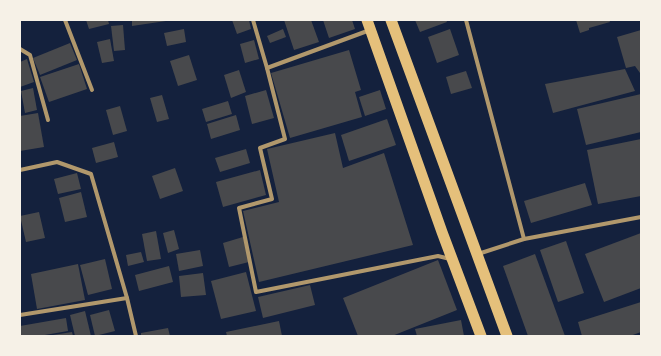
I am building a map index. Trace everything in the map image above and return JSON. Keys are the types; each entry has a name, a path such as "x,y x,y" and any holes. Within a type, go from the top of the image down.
{"highway":[{"path":"391,20 507,336"},
{"path":"368,25 481,336"}],"street":[{"path":"65,20 92,90"},
{"path":"253,20 285,140 260,148 272,199 239,208 256,292 438,256 453,260"},
{"path":"466,20 524,240"},
{"path":"267,68 368,25"},
{"path":"20,49 30,56 48,120"},
{"path":"20,170 56,162 91,174 127,298 136,336"},
{"path":"477,255 524,240 641,217"},
{"path":"20,315 127,298"}],"building":[{"path":"86,20 108,20 109,24 89,29"},
{"path":"132,20 166,20 166,21 132,26"},
{"path":"232,20 249,20 251,29 237,34"},
{"path":"284,20 311,20 319,42 294,50"},
{"path":"323,20 352,20 355,29 329,38"},
{"path":"415,20 446,20 447,22 420,32"},
{"path":"576,20 609,20 610,22 589,28 589,30 580,33"},
{"path":"123,25 125,50 114,51 111,26"},
{"path":"184,29 186,42 167,46 164,33"},
{"path":"283,29 286,37 270,43 267,36"},
{"path":"450,29 459,55 437,63 428,37"},
{"path":"641,30 640,73 635,66 626,68 617,37"},
{"path":"110,39 114,61 102,63 97,42"},
{"path":"254,40 259,59 245,63 240,44"},
{"path":"70,43 77,60 40,75 33,58"},
{"path":"349,50 361,90 355,92 362,117 290,138 271,73"},
{"path":"189,55 197,80 178,86 170,61"},
{"path":"27,59 34,82 20,87 20,62"},
{"path":"79,64 87,89 49,102 40,77"},
{"path":"625,69 635,91 553,113 545,84"},
{"path":"239,70 246,92 231,98 224,75"},
{"path":"466,71 472,88 451,94 446,77"},
{"path":"33,88 37,110 25,113 21,91"},
{"path":"266,90 274,118 252,124 245,96"},
{"path":"380,90 386,109 365,116 359,97"},
{"path":"641,94 641,132 586,145 577,109"},
{"path":"162,95 169,119 157,122 150,98"},
{"path":"228,101 232,114 206,122 202,109"},
{"path":"120,106 127,131 113,135 106,110"},
{"path":"38,113 44,147 20,151 20,116"},
{"path":"236,115 240,130 211,139 207,124"},
{"path":"387,119 396,145 349,161 341,135"},
{"path":"335,133 343,168 384,153 413,245 259,282 243,211 279,202 267,149"},
{"path":"641,139 641,196 598,204 587,150"},
{"path":"114,142 118,157 96,163 92,148"},
{"path":"246,149 250,163 220,172 215,158"},
{"path":"175,168 183,191 160,199 152,176"},
{"path":"260,170 266,195 223,207 216,182"},
{"path":"77,173 81,189 58,194 54,179"},
{"path":"585,183 592,205 531,223 524,201"},
{"path":"81,192 87,217 65,222 59,198"},
{"path":"39,212 45,238 26,242 20,216"},
{"path":"174,230 179,249 168,253 163,233"},
{"path":"156,231 161,259 147,261 142,234"},
{"path":"641,233 641,288 604,302 585,254"},
{"path":"243,237 249,262 229,267 223,243"},
{"path":"566,241 584,293 558,302 540,250"},
{"path":"200,250 203,266 179,271 176,254"},
{"path":"141,252 144,262 128,266 126,255"},
{"path":"535,254 565,336 528,336 503,266"},
{"path":"105,259 112,289 88,295 80,265"},
{"path":"438,260 457,310 392,336 358,336 343,298"},
{"path":"78,264 85,300 37,309 31,274"},
{"path":"169,266 173,282 139,291 135,275"},
{"path":"246,272 256,311 221,319 211,281"},
{"path":"203,273 206,295 181,297 179,276"},
{"path":"310,285 315,305 263,318 258,297"},
{"path":"641,302 641,332 630,336 582,336 578,322"},
{"path":"109,310 115,331 95,336 90,315"},
{"path":"85,311 91,336 75,336 70,315"},
{"path":"66,318 68,331 39,336 20,336 20,326"},
{"path":"461,320 464,336 417,336 415,329"},
{"path":"279,321 282,336 227,336 226,332"},
{"path":"168,328 170,336 141,336 141,333"},
{"path":"72,332 73,336 53,336 53,335"}]}
